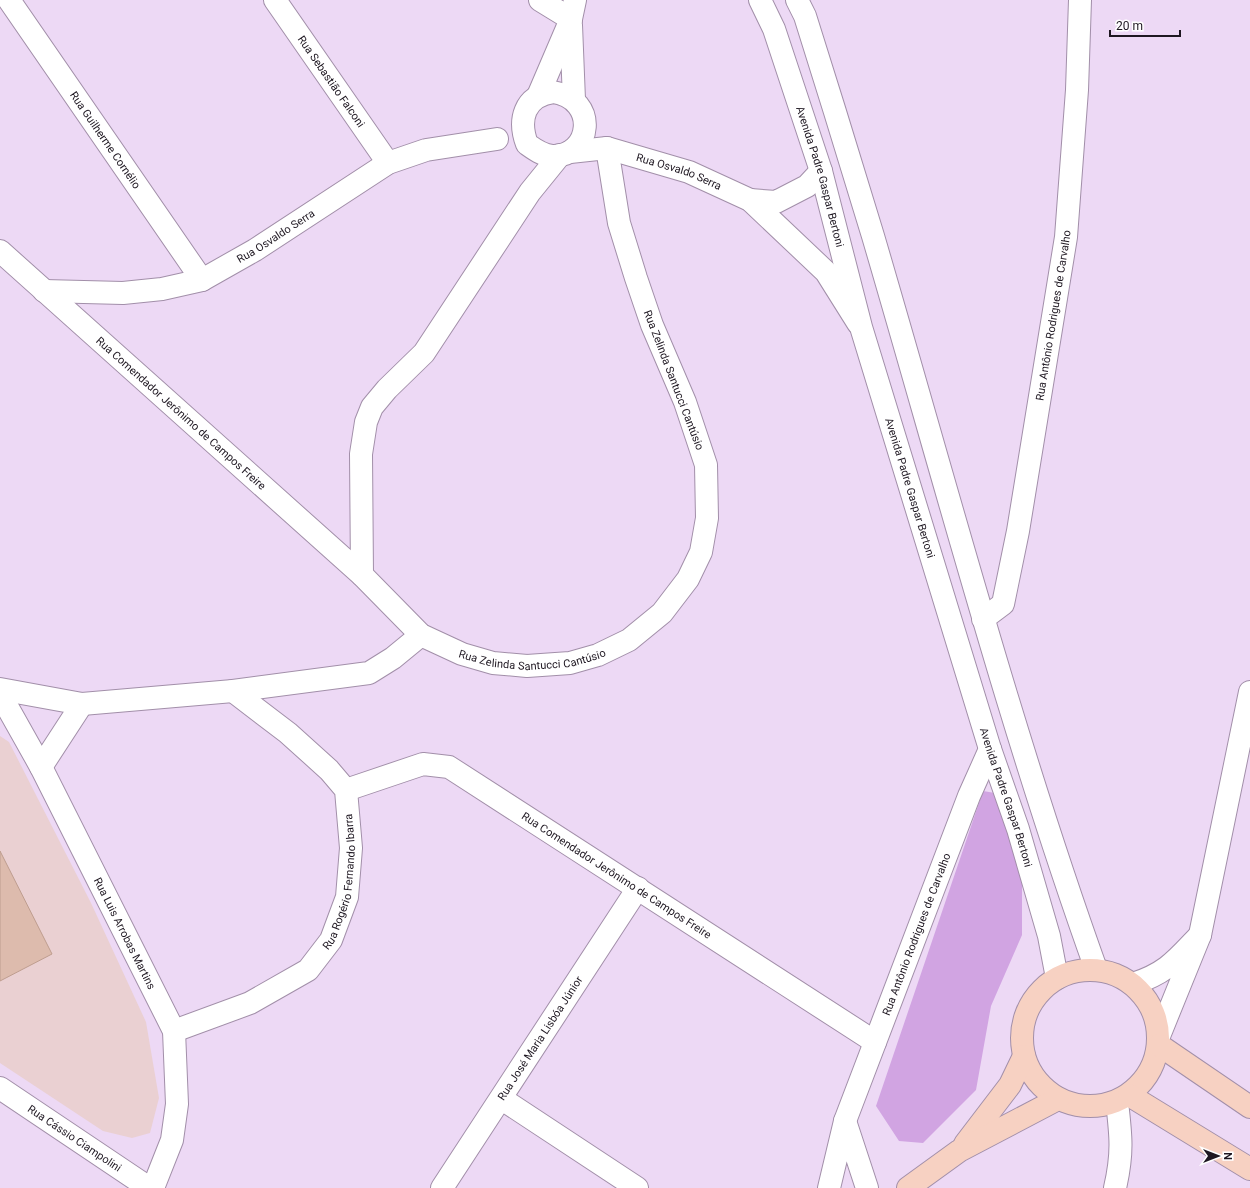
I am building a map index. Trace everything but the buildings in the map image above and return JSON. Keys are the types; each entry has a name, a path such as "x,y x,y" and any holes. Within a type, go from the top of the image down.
{"main road":[{"path":"1096,969 1133,984 1144,994 1152,1007 1157,1021 1159,1041 1150,1070 1144,1082 1123,1098 1103,1106 1088,1107 1073,1105 1058,1099 1043,1088 1031,1073 1024,1056 1022,1038 1024,1020 1031,1003 1042,989 1057,978 1076,970 1096,969"},
{"path":"1159,1041 1250,1107"},
{"path":"959,1151 1010,1085 1024,1056"},
{"path":"1123,1098 1250,1169"},
{"path":"908,1188 959,1151 1058,1099"}],"street":[{"name":"Rua Guilherme Cornélio","path":"9,0 202,280"},
{"name":"Rua Sebastião Falconi","path":"275,0 388,163"},
{"path":"540,0 573,10"},
{"name":"Avenida Padre Gaspar Bertoni","path":"760,0 774,30 821,171 861,327 990,749 1018,829 1038,896 1057,978"},
{"path":"797,0 805,16 872,234 983,620 1073,905 1096,969"},
{"name":"Rua Antônio Rodrigues de Carvalho","path":"983,620 1002,604 1018,531 1065,245 1077,90 1080,0"},
{"path":"538,96 573,10"},
{"path":"573,10 574,100"},
{"path":"362,575 361,454 366,422 372,407 387,389 424,353 530,192 565,153 577,145 583,136 585,126 584,115 580,106 568,96 553,92 538,96 532,101 522,118 497,139"},
{"path":"522,118 523,134 530,146 530,192"},
{"name":"Rua Osvaldo Serra","path":"585,126 607,148"},
{"name":"Rua Osvaldo Serra","path":"44,290 123,293 162,289 202,280 255,250 388,163 426,150 497,139 530,146"},
{"path":"530,146 550,156 565,153"},
{"name":"Rua Osvaldo Serra","path":"565,153 607,148 689,172 750,200"},
{"name":"Rua Zelinda Santucci Cantúsio","path":"362,575 421,635 462,654 493,663 527,666 570,663 598,655 629,640 662,613 688,579 701,552 707,518 706,465 685,402 652,325 636,278 619,223 607,148"},
{"path":"750,200 776,202 807,186 821,171"},
{"path":"750,200 826,272 861,327"},
{"name":"Rua Comendador Jerônimo de Campos Freire","path":"0,251 362,575"},
{"path":"0,689 82,704 233,691 369,673 393,658 421,635"},
{"path":"233,691 288,733 329,770 346,790"},
{"path":"1159,1041 1200,935 1250,692"},
{"name":"Rua Luis Arrobas Martins","path":"0,694 41,767 174,1031 177,1104 173,1133 172,1140 152,1188"},
{"path":"41,767 82,704"},
{"name":"Rua Antônio Rodrigues de Carvalho","path":"829,1188 845,1121 969,796 990,749"},
{"name":"Rua Comendador Jerônimo de Campos Freire","path":"346,790 423,764 449,767 875,1042"},
{"name":"Rua Rogério Fernando Ibarra","path":"174,1031 250,1003 308,970 331,940 347,898 351,848 346,790"},
{"name":"Rua José Maria Lisbóa Júnior","path":"442,1188 502,1099 638,888"},
{"path":"1133,984 1153,978 1167,969 1200,935"},
{"name":"Rua Cássio Ciampolini","path":"0,1088 149,1188"},
{"path":"1114,1188 1121,1162 1123,1098"},
{"path":"502,1099 637,1188"},
{"path":"845,1121 867,1188"}],"shaded area":[{"path":"0,736 9,742 91,903 146,1022 159,1098 150,1133 132,1138 103,1131 0,1063"},
{"path":"983,791 1001,794 1022,877 1022,935 991,1006 976,1090 923,1143 899,1141 876,1106"}]}
